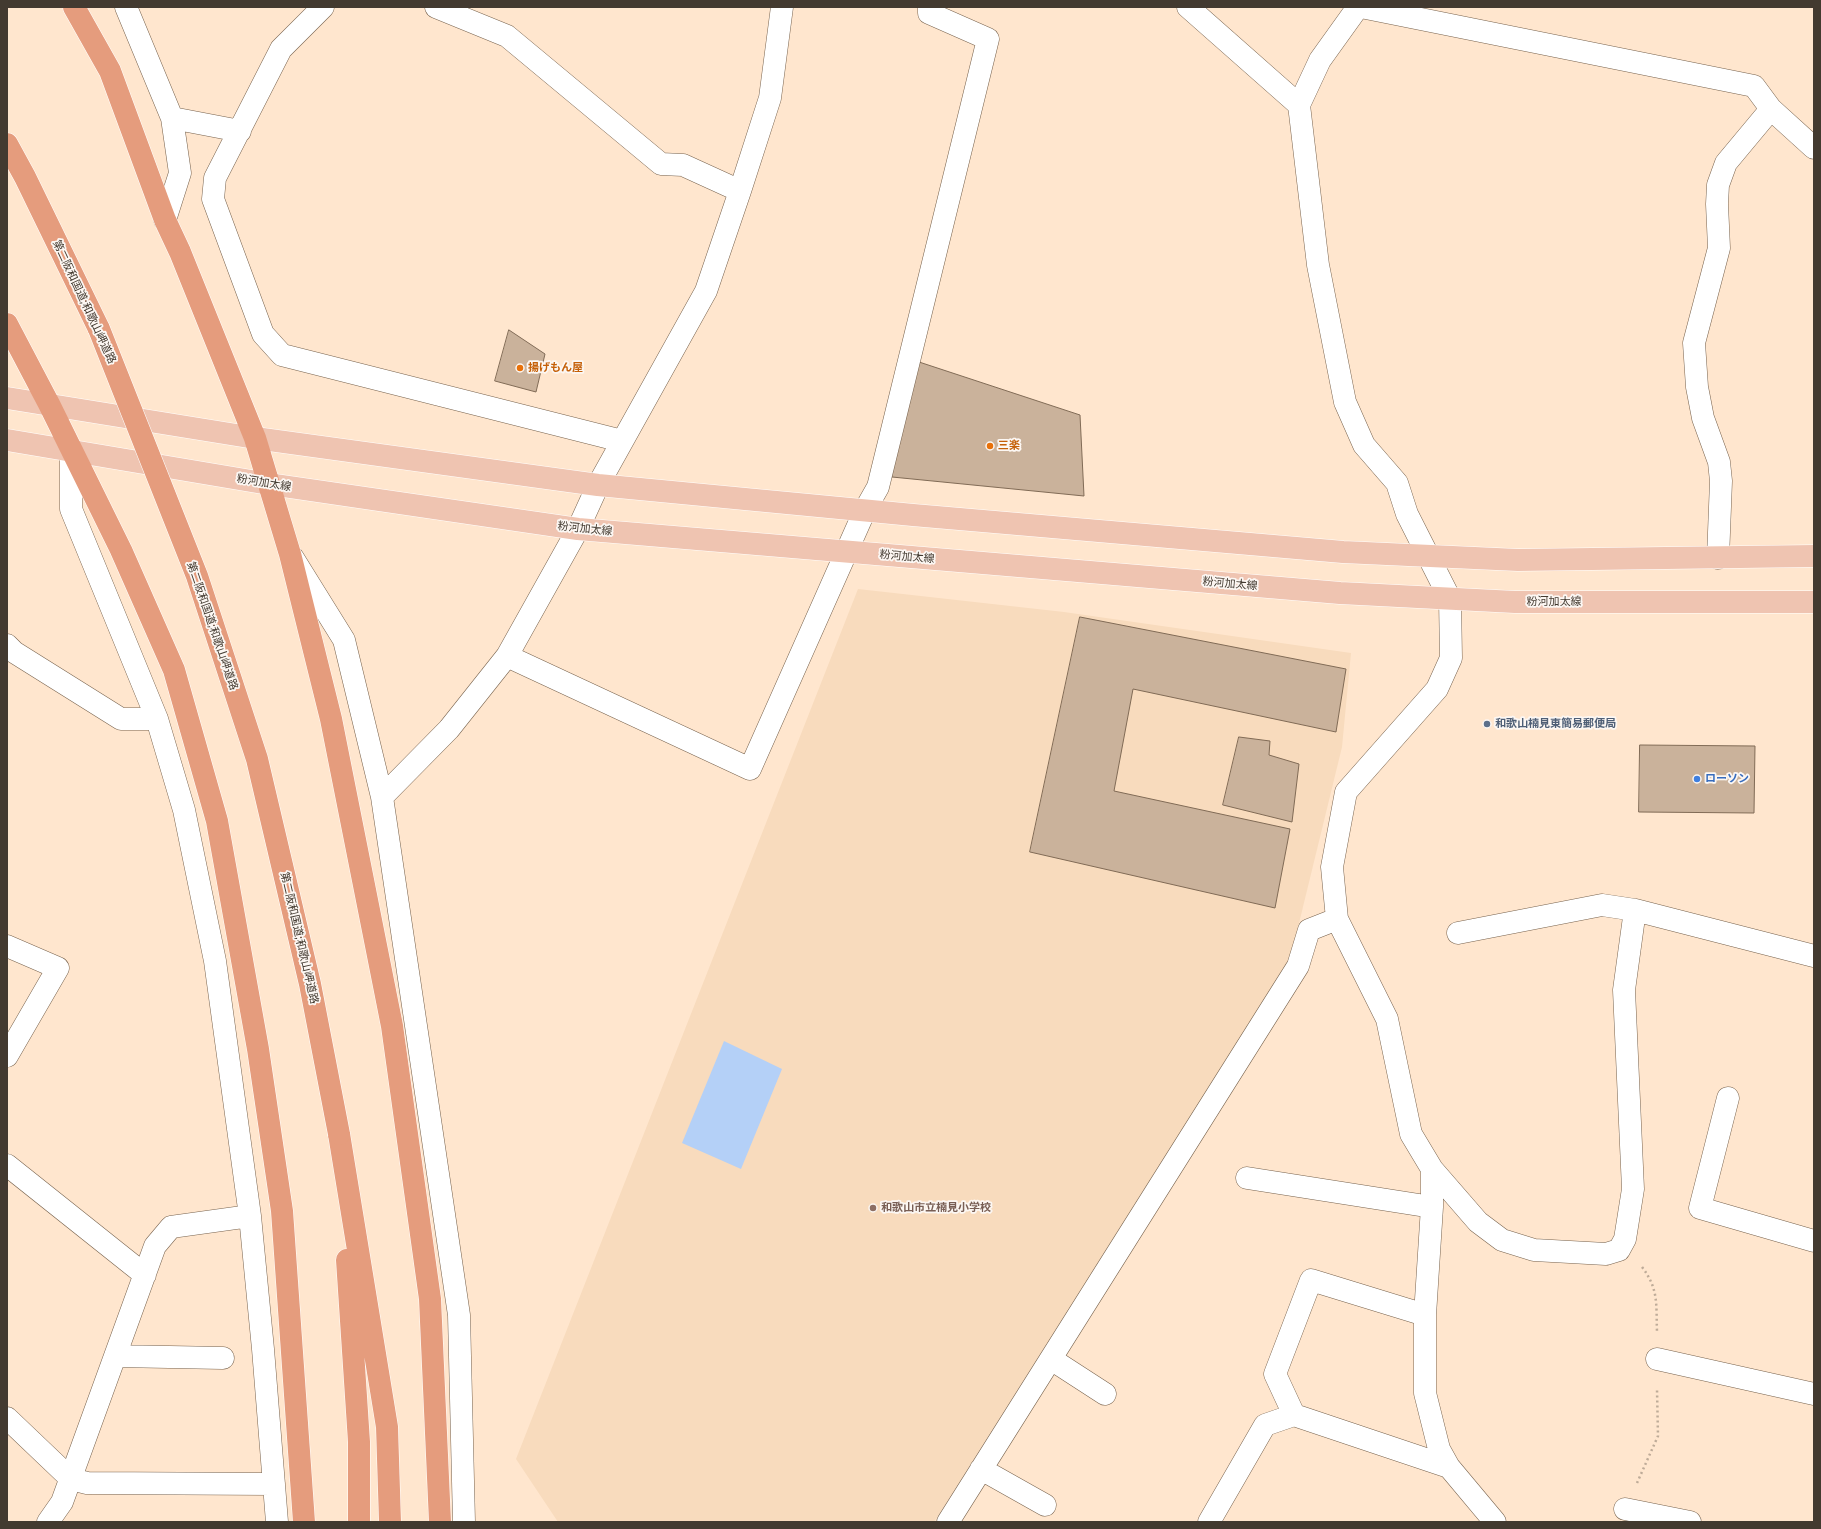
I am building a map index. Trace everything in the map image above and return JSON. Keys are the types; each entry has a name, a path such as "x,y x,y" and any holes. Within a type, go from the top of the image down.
{"highway":[{"path":"74,7 110,72 165,220 180,252 255,438 290,554 331,719 392,1026 430,1298 440,1522"},
{"name":"第二阪和国道;和歌山岬道路","path":"7,144 25,177 99,329 197,576 257,759 310,984 339,1134"},
{"path":"7,324 49,404 121,550 174,670 217,821 258,1049 282,1210 304,1522"},
{"path":"339,1134 359,1442 359,1522"},
{"path":"339,1134 388,1427 390,1522"}],"main road":[{"path":"7,398 255,438 598,485 1344,552 1518,560 1814,556"},
{"name":"粉河加太線","path":"7,440 269,484 578,529 1332,593 1516,602 1814,602"}],"street":[{"path":"126,7 172,118 180,173 165,220"},
{"path":"323,7 281,49 215,178 213,199 263,334 282,355 622,441"},
{"path":"436,7 507,36 661,164 683,165 740,191"},
{"path":"382,797 449,729 507,656 578,529 598,485 706,291 770,98 782,7"},
{"path":"507,656 750,769 865,510 878,487 988,39 929,13 929,7"},
{"path":"1188,7 1299,105"},
{"path":"1635,910 1624,990 1633,1189 1625,1239 1619,1250 1606,1254 1534,1250 1502,1240 1478,1222 1432,1169 1411,1134 1387,1019 1337,919 1332,867 1346,792 1438,689 1451,658 1450,599 1407,514 1397,484 1364,445 1345,402 1318,265 1299,105 1320,60 1360,7 1754,86 1772,109 1814,148"},
{"path":"1718,558 1721,481 1719,462 1703,418 1697,387 1694,343 1719,248 1717,204 1718,185 1726,163 1772,109"},
{"path":"172,118 240,131"},
{"path":"71,451 71,509 157,719 184,810 215,961 250,1216 263,1349 277,1522"},
{"path":"290,554 344,640 382,797 459,1315 464,1522"},
{"path":"7,645 14,652 120,719 157,719"},
{"path":"1458,933 1602,905 1635,910 1814,956"},
{"path":"948,1522 1298,966 1309,930 1337,919"},
{"path":"7,946 58,968 7,1056"},
{"path":"1728,1098 1700,1208 1814,1241"},
{"path":"7,1165 145,1275"},
{"path":"1432,1169 1432,1207 1425,1315 1425,1393 1439,1449 1449,1467 1495,1522"},
{"path":"1247,1178 1432,1207"},
{"path":"48,1522 62,1502 71,1479 155,1246 171,1227 250,1216"},
{"path":"1294,1415 1275,1374 1311,1280 1425,1315"},
{"path":"116,1356 223,1358"},
{"path":"1051,1359 1105,1394"},
{"path":"1657,1359 1814,1394"},
{"path":"1209,1522 1265,1425 1294,1415 1449,1467"},
{"path":"7,1418 71,1479 87,1483 274,1484"},
{"path":"981,1469 1045,1505"},
{"path":"1625,1509 1690,1522"}],"shaded area":[{"name":"和歌山市立楠見小学校","path":"858,589 1064,612 1351,653 1342,747 1291,956 934,1522 558,1522 516,1459"}],"water":[{"path":"724,1041 782,1069 741,1169 682,1143"}],"building":[{"name":"揚げもん屋","path":"509,330 545,354 536,392 495,381"},
{"name":"三楽","path":"913,360 1080,415 1084,496 892,477"},
{"path":"1080,617 1346,669 1336,732 1133,689 1114,791 1290,829 1275,908 1030,852"},
{"path":"1239,737 1270,741 1269,755 1299,764 1292,822 1223,805"},
{"name":"ローソン","path":"1640,745 1755,746 1754,813 1639,812"}],"place":[{"name":"揚げもん屋","path":"520,368"},
{"name":"三楽","path":"990,446"},
{"name":"和歌山楠見東簡易郵便局","path":"1487,724"},
{"name":"ローソン","path":"1697,779"},
{"name":"和歌山市立楠見小学校","path":"873,1208"}]}
